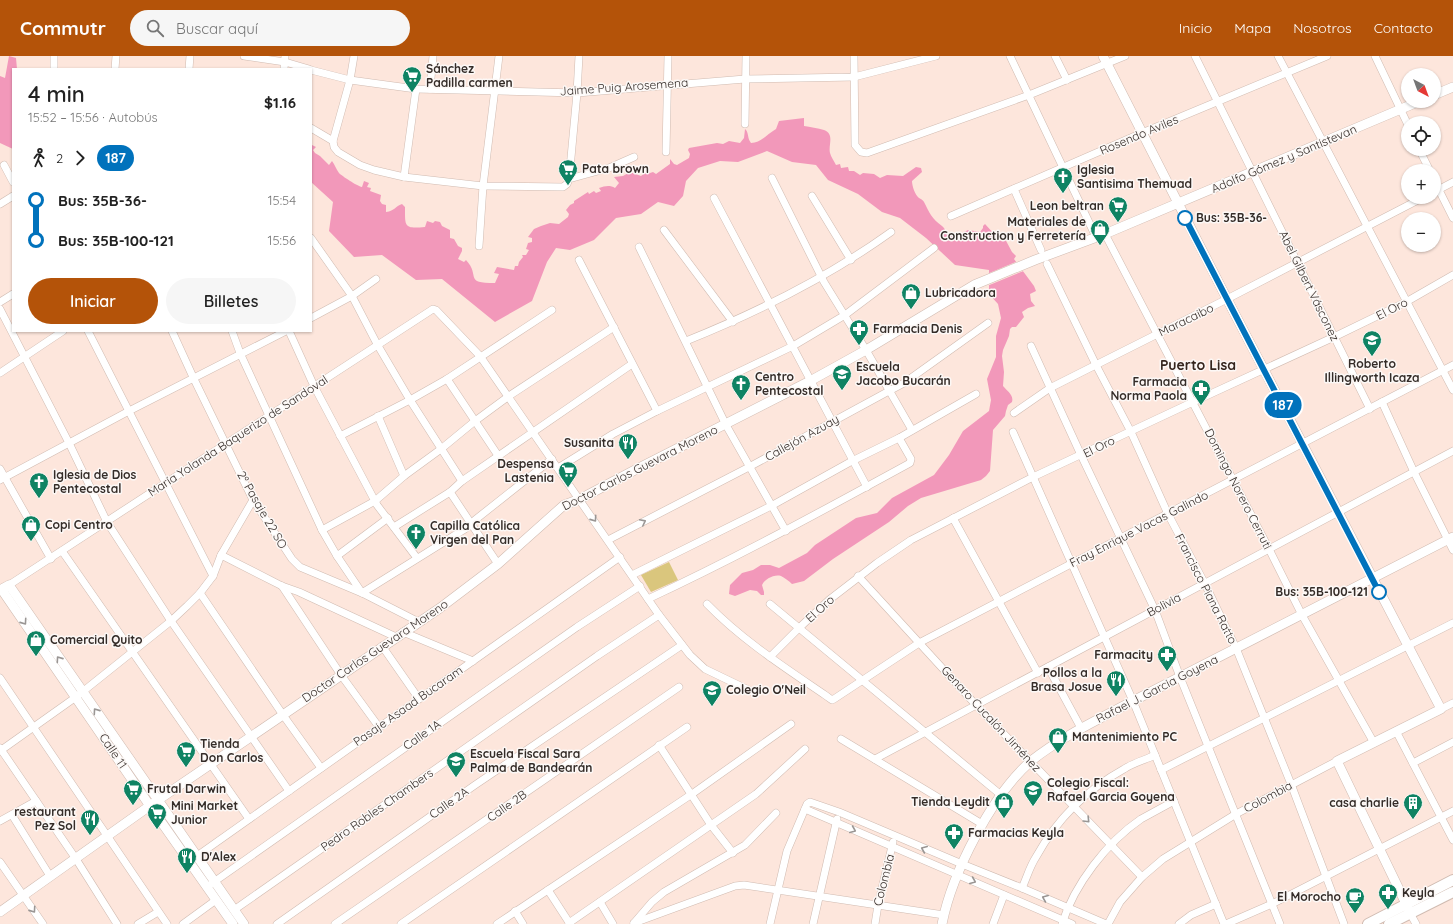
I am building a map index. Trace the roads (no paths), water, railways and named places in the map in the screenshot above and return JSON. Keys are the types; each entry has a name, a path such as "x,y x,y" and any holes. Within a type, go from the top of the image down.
{"main road":[{"path":"1389,924 1408,909 1453,880"},
{"path":"1368,924 1453,892"}],"street":[{"path":"54,56 54,68"},
{"path":"115,68 116,56"},
{"path":"189,68 190,56"},
{"name":"Jaime Puig Arosemena","path":"244,56 285,62 306,68"},
{"path":"354,56 350,80 333,141 334,147 338,152 360,165 404,177 483,186 563,187 567,184 569,179 579,56"},
{"path":"430,89 433,56"},
{"path":"479,246 483,186 499,56"},
{"path":"666,152 668,56"},
{"path":"745,124 746,56"},
{"path":"854,56 855,145 861,152 867,153 1029,95 1067,80 1105,60 1125,56"},
{"name":"Jaime Puig Arosemena","path":"312,70 350,80 416,89 577,93 745,79 854,77 936,56"},
{"path":"1010,56 1096,237"},
{"path":"1054,56 1067,80"},
{"name":"Abel Gilbert Vásconez","path":"1195,56 1370,409"},
{"path":"1278,56 1453,390"},
{"name":"Rosendo Aviles","path":"951,216 1142,133 1327,56"},
{"path":"1375,56 1404,116"},
{"path":"1105,60 1227,299 1441,709"},
{"path":"1441,92 1453,87"},
{"path":"404,177 416,89"},
{"name":"Adolfo Gómez y Santistevan","path":"974,285 1105,234 1405,108"},
{"path":"312,129 333,141"},
{"path":"569,179 602,170 634,156"},
{"path":"4,166 12,180"},
{"path":"772,178 822,277 912,430"},
{"path":"1441,188 1453,182"},
{"path":"1014,189 1041,250"},
{"path":"812,196 851,260"},
{"path":"0,204 12,197"},
{"path":"714,198 866,487"},
{"path":"1441,199 1453,218"},
{"name":"Maracaibo","path":"1014,413 1050,388 1411,204"},
{"path":"664,230 733,322"},
{"path":"686,341 733,322 822,277 851,260 891,232"},
{"name":"Domingo Norero Cerruti","path":"1105,234 1302,614 1374,743"},
{"path":"312,239 352,296 377,344 410,400 462,481"},
{"path":"639,246 726,425 786,531"},
{"path":"558,468 613,434 657,411 793,346 844,315 934,248"},
{"path":"579,260 657,411"},
{"name":"Francisco Piana Ratto","path":"1047,264 1096,365 1131,432 1168,514 1205,584 1236,648 1291,784 1344,924"},
{"name":"El Oro","path":"770,657 829,600 858,576 911,540 1033,477 1334,338 1406,302 1453,275"},
{"path":"312,317 352,296 376,279"},
{"name":"Doctor Carlos Guevara Moreno","path":"0,912 158,800 382,646 420,622 498,564 564,505 580,499 810,381 866,350 974,285"},
{"path":"0,302 12,295"},
{"path":"0,309 69,443 107,522 171,621 288,791"},
{"name":"María Yolanda Baquerizo de Sandoval","path":"3,588 51,559 430,310 436,310 480,356"},
{"path":"340,436 447,379 552,310"},
{"name":"Callejón Azuay","path":"608,540 749,467 890,391 904,383 988,324"},
{"path":"322,530 375,501 404,476 442,449 475,421 509,396 614,327"},
{"path":"0,373 62,332"},
{"path":"89,332 213,576"},
{"name":"2º Pasaje 22 SO","path":"172,332 253,500 286,552 295,563 300,567 362,593 420,622"},
{"path":"232,332 240,353 322,530 337,556 362,593 471,524 552,459"},
{"path":"2,479 193,377 284,332"},
{"path":"289,332 314,386 375,501 417,558"},
{"path":"1031,346 1081,456 1155,610 1280,924"},
{"path":"480,356 534,432 659,615 690,655 705,669 755,693"},
{"path":"394,527 450,492 462,481 499,457 632,364"},
{"name":"Fray Enrique Vacas Galindo","path":"770,657 830,699 834,699 919,642 1072,564 1453,365"},
{"path":"447,379 499,457"},
{"path":"632,575 771,506 852,461 899,438 976,394"},
{"path":"1382,402 1414,472 1451,538 1453,550"},
{"path":"378,416 404,476"},
{"path":"1013,432 1132,701 1225,924 1272,904 1453,810"},
{"path":"648,599 698,576 786,531 910,463 911,459 899,438"},
{"name":"Bolivia","path":"875,759 1453,451"},
{"path":"0,469 2,479 51,559"},
{"path":"450,492 498,564"},
{"path":"118,924 76,859 0,750 79,694 171,621 200,594 213,576 221,555 253,500"},
{"path":"337,556 388,518"},
{"path":"953,518 1038,673"},
{"name":"Rafael J. Garcia Goyena","path":"942,924 944,914 962,864 982,824 1014,777 1031,762 1081,728 1451,538"},
{"path":"62,551 249,819"},
{"path":"221,555 282,586 400,635 473,661"},
{"name":"Pasaje Asaad Bucaram","path":"197,856 620,557"},
{"name":"Genaro Cucalón Jiménez","path":"858,576 976,705 1142,877"},
{"path":"282,586 341,675 378,727"},
{"name":"Calle 1A","path":"211,884 577,627 640,586"},
{"path":"3,588 79,694 158,800 197,856 211,884 216,900 233,924"},
{"path":"200,594 321,768"},
{"path":"707,604 737,633 770,657"},
{"path":"770,604 1001,795"},
{"name":"Pedro Robles Chambers","path":"234,910 597,656 659,615"},
{"path":"1161,770 1453,623"},
{"name":"Calle 2A","path":"277,924 475,785 682,645"},
{"path":"382,646 419,699"},
{"path":"1048,667 1081,728"},
{"path":"0,678 167,924"},
{"name":"Calle 2B","path":"335,924 679,687"},
{"name":"Calle 11","path":"79,694 150,806 211,884"},
{"name":"Colombia","path":"1107,924 1120,902 1142,877 1163,859 1190,841 1291,784 1453,703"},
{"path":"497,924 692,794 791,724"},
{"path":"401,924 687,727"},
{"path":"1396,731 1453,840"},
{"path":"841,739 982,824"},
{"path":"1413,763 1453,742"},
{"path":"659,745 711,825 733,853"},
{"path":"548,890 570,923 756,794 805,749"},
{"path":"1022,888 1035,858 1052,831 1073,806 1103,782 1125,768 1155,755"},
{"path":"1337,761 1416,924"},
{"path":"0,821 36,801"},
{"path":"1062,922 1080,885 1094,864 1111,845 1140,820 1174,801"},
{"path":"770,924 787,851 804,809 810,802 839,812 1107,924"},
{"path":"804,809 1004,895 1062,922 1072,924"},
{"path":"813,924 818,897 839,812"},
{"path":"633,924 652,902 664,892 745,845 776,813"},
{"path":"12,815 50,876"},
{"name":"Colombia","path":"875,924 878,905 895,836"},
{"path":"0,862 3,870 43,924"},
{"path":"211,884 244,924"},
{"path":"633,924 735,886 944,914"},
{"path":"993,924 1004,895"},
{"path":"183,924 216,900"},
{"path":"600,902 613,924"},
{"path":"1178,924 1191,915 1216,904"},
{"path":"138,924 158,912"},
{"path":"515,912 524,924"}],"place":[{"name":"Sánchez Padilla carmen","path":"412,93"},
{"name":"Pata brown","path":"568,186"},
{"name":"Iglesia Santisima Themuad","path":"1063,194"},
{"name":"Bus: 35B-36-","path":"1185,218"},
{"name":"Leon beltran","path":"1118,223"},
{"name":"Materiales de Construction y Ferretería","path":"1100,246"},
{"name":"Lubricadora","path":"911,310"},
{"name":"Farmacia Denis","path":"859,346"},
{"name":"Roberto Illingworth Icaza","path":"1372,357"},
{"name":"Escuela Jacobo Bucarán","path":"842,391"},
{"name":"Centro Pentecostal","path":"741,401"},
{"name":"Farmacia Norma Paola","path":"1201,406"},
{"name":"Susanita","path":"628,460"},
{"name":"Despensa Lastenia","path":"568,488"},
{"name":"Iglesia de Dios Pentecostal","path":"39,499"},
{"name":"Copi Centro","path":"31,542"},
{"name":"Capilla Católica Virgen del Pan","path":"416,550"},
{"name":"Bus: 35B-100-121","path":"1379,592"},
{"name":"Comercial Quito","path":"36,657"},
{"name":"Farmacity","path":"1167,672"},
{"name":"Pollos a la Brasa Josue","path":"1116,697"},
{"name":"Colegio O'Neil","path":"712,707"},
{"name":"Mantenimiento PC","path":"1058,754"},
{"name":"Tienda Don Carlos","path":"186,768"},
{"name":"Escuela Fiscal Sara Palma de Bandearán","path":"456,778"},
{"name":"Frutal Darwin","path":"133,806"},
{"name":"Colegio Fiscal: Rafael Garcia Goyena","path":"1033,807"},
{"name":"Tienda Leydit","path":"1004,819"},
{"name":"casa charlie","path":"1413,820"},
{"name":"Mini Market Junior","path":"157,830"},
{"name":"restaurant Pez Sol","path":"90,836"},
{"name":"Farmacias Keyla","path":"954,850"},
{"name":"D'Alex","path":"187,874"},
{"name":"Keyla","path":"1388,910"},
{"name":"El Morocho","path":"1355,914"}],"district":[{"name":"Puerto Lisa","path":"1198,365"}]}
